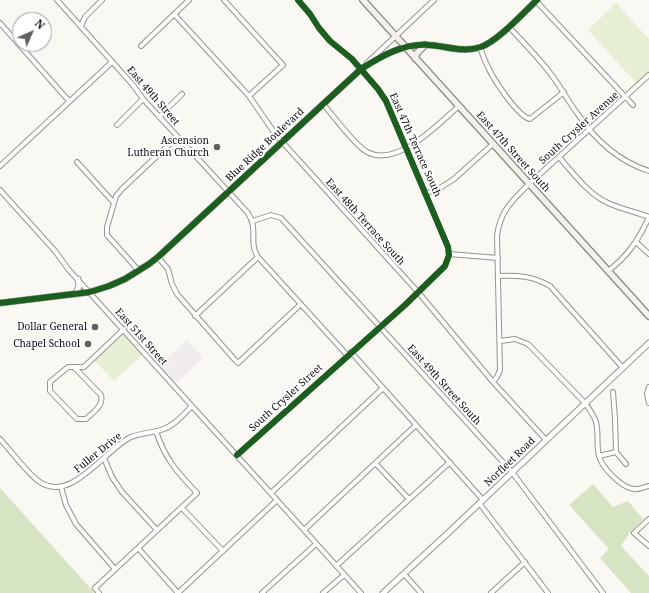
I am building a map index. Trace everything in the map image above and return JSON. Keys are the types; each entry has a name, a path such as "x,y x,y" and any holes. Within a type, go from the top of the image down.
{"main road":[{"name":"East 47th Street South","path":"363,0 649,316"},
{"path":"416,58 417,53 425,45"}],"street":[{"name":"East 49th Street","path":"57,0 159,117 248,213 253,221"},
{"path":"81,26 85,17 102,0"},
{"path":"141,46 189,0"},
{"path":"224,0 283,65 249,96"},
{"path":"361,69 434,0"},
{"path":"537,0 633,105"},
{"name":"Blue Ridge Boulevard","path":"0,303 90,292 109,286 138,271 158,257 361,69 386,54 413,45 425,45 459,50 480,47 494,40 537,0"},
{"name":"East 47th Terrace South","path":"298,1 310,14 330,41 352,59 378,89 386,101 448,247 449,254"},
{"name":"East 48th Terrace South","path":"174,14 249,96 270,128 418,292 493,382 546,440"},
{"path":"0,23 69,101"},
{"path":"509,26 553,76 576,113 603,145 619,157 638,168 649,171"},
{"path":"480,47 486,64 496,83 513,105 526,118 530,119 564,92"},
{"path":"0,166 112,62"},
{"name":"South Crysler Avenue","path":"493,382 500,370 498,236 500,220 510,202 649,75"},
{"path":"159,117 182,94"},
{"path":"117,125 143,99"},
{"path":"323,104 359,146 376,155 384,155 406,148 421,139 459,106"},
{"path":"138,271 107,235 107,227 116,196 178,137"},
{"path":"426,194 454,180 493,144"},
{"path":"559,157 578,179 600,198 613,205 649,217 636,242 623,258 608,271"},
{"path":"77,162 114,203"},
{"name":"East 51st Street","path":"0,190 277,500"},
{"name":"East 49th Street South","path":"253,221 271,215 281,218 512,472 603,593"},
{"path":"253,221 253,247 258,257 301,304 383,388 450,462 548,593"},
{"path":"636,242 649,254"},
{"path":"449,254 498,258"},
{"name":"South Crysler Street","path":"237,455 418,292 445,266 449,254"},
{"path":"158,257 168,269 172,284 177,294 238,363 301,304"},
{"path":"195,316 258,257"},
{"path":"498,276 527,276 540,280 550,286 623,368"},
{"path":"76,294 80,286 78,279"},
{"path":"75,368 100,395 102,401 101,405 86,420 77,419 50,391 50,382 68,367 84,367 124,329"},
{"path":"500,341 515,339 528,344 585,403 596,422 599,456 603,465 620,483 626,487 634,489 649,486"},
{"name":"Norfleet Road","path":"383,593 649,343"},
{"path":"649,387 647,394 649,403"},
{"path":"271,493 383,388"},
{"path":"613,392 616,452 626,464"},
{"name":"Fuller Drive","path":"61,487 77,480 129,438 163,430 192,406"},
{"path":"304,530 416,425"},
{"path":"99,593 95,588 197,494 170,462 161,447 156,431"},
{"path":"0,439 36,480 49,486 61,487 66,505 76,524 115,569"},
{"path":"599,456 616,452"},
{"path":"104,458 112,477 122,492 157,530"},
{"path":"336,566 450,462"},
{"path":"376,464 409,499"},
{"path":"138,548 178,593 277,500 361,593"},
{"path":"182,508 222,551"},
{"path":"649,519 634,533 649,546"},
{"path":"262,593 316,544"},
{"path":"492,593 525,562"},
{"path":"404,574 421,593"},
{"path":"323,593 344,575"}],"shaded area":[{"path":"187,340 203,358 176,384 159,365"}],"green space":[{"path":"616,3 649,39 649,73 637,84 588,30"},
{"path":"123,333 143,354 114,381 94,360"},
{"path":"593,484 613,507 628,501 643,519 631,531 621,546 649,576 649,593 631,593 600,558 609,549 569,505"},
{"path":"0,488 91,589 95,592 0,593"}],"cycle path":[{"path":"237,455 405,305 445,266 449,255 448,247 386,101 378,89 352,59 330,41 298,0"},
{"path":"0,303 90,292 125,279 158,257 361,69 393,51 411,46 429,45 455,49 474,49 481,47 488,44 503,33 537,0"}],"place":[{"name":"Ascension Lutheran Church","path":"217,147"},
{"name":"Dollar General","path":"95,327"},
{"name":"Chapel School","path":"88,344"}]}
